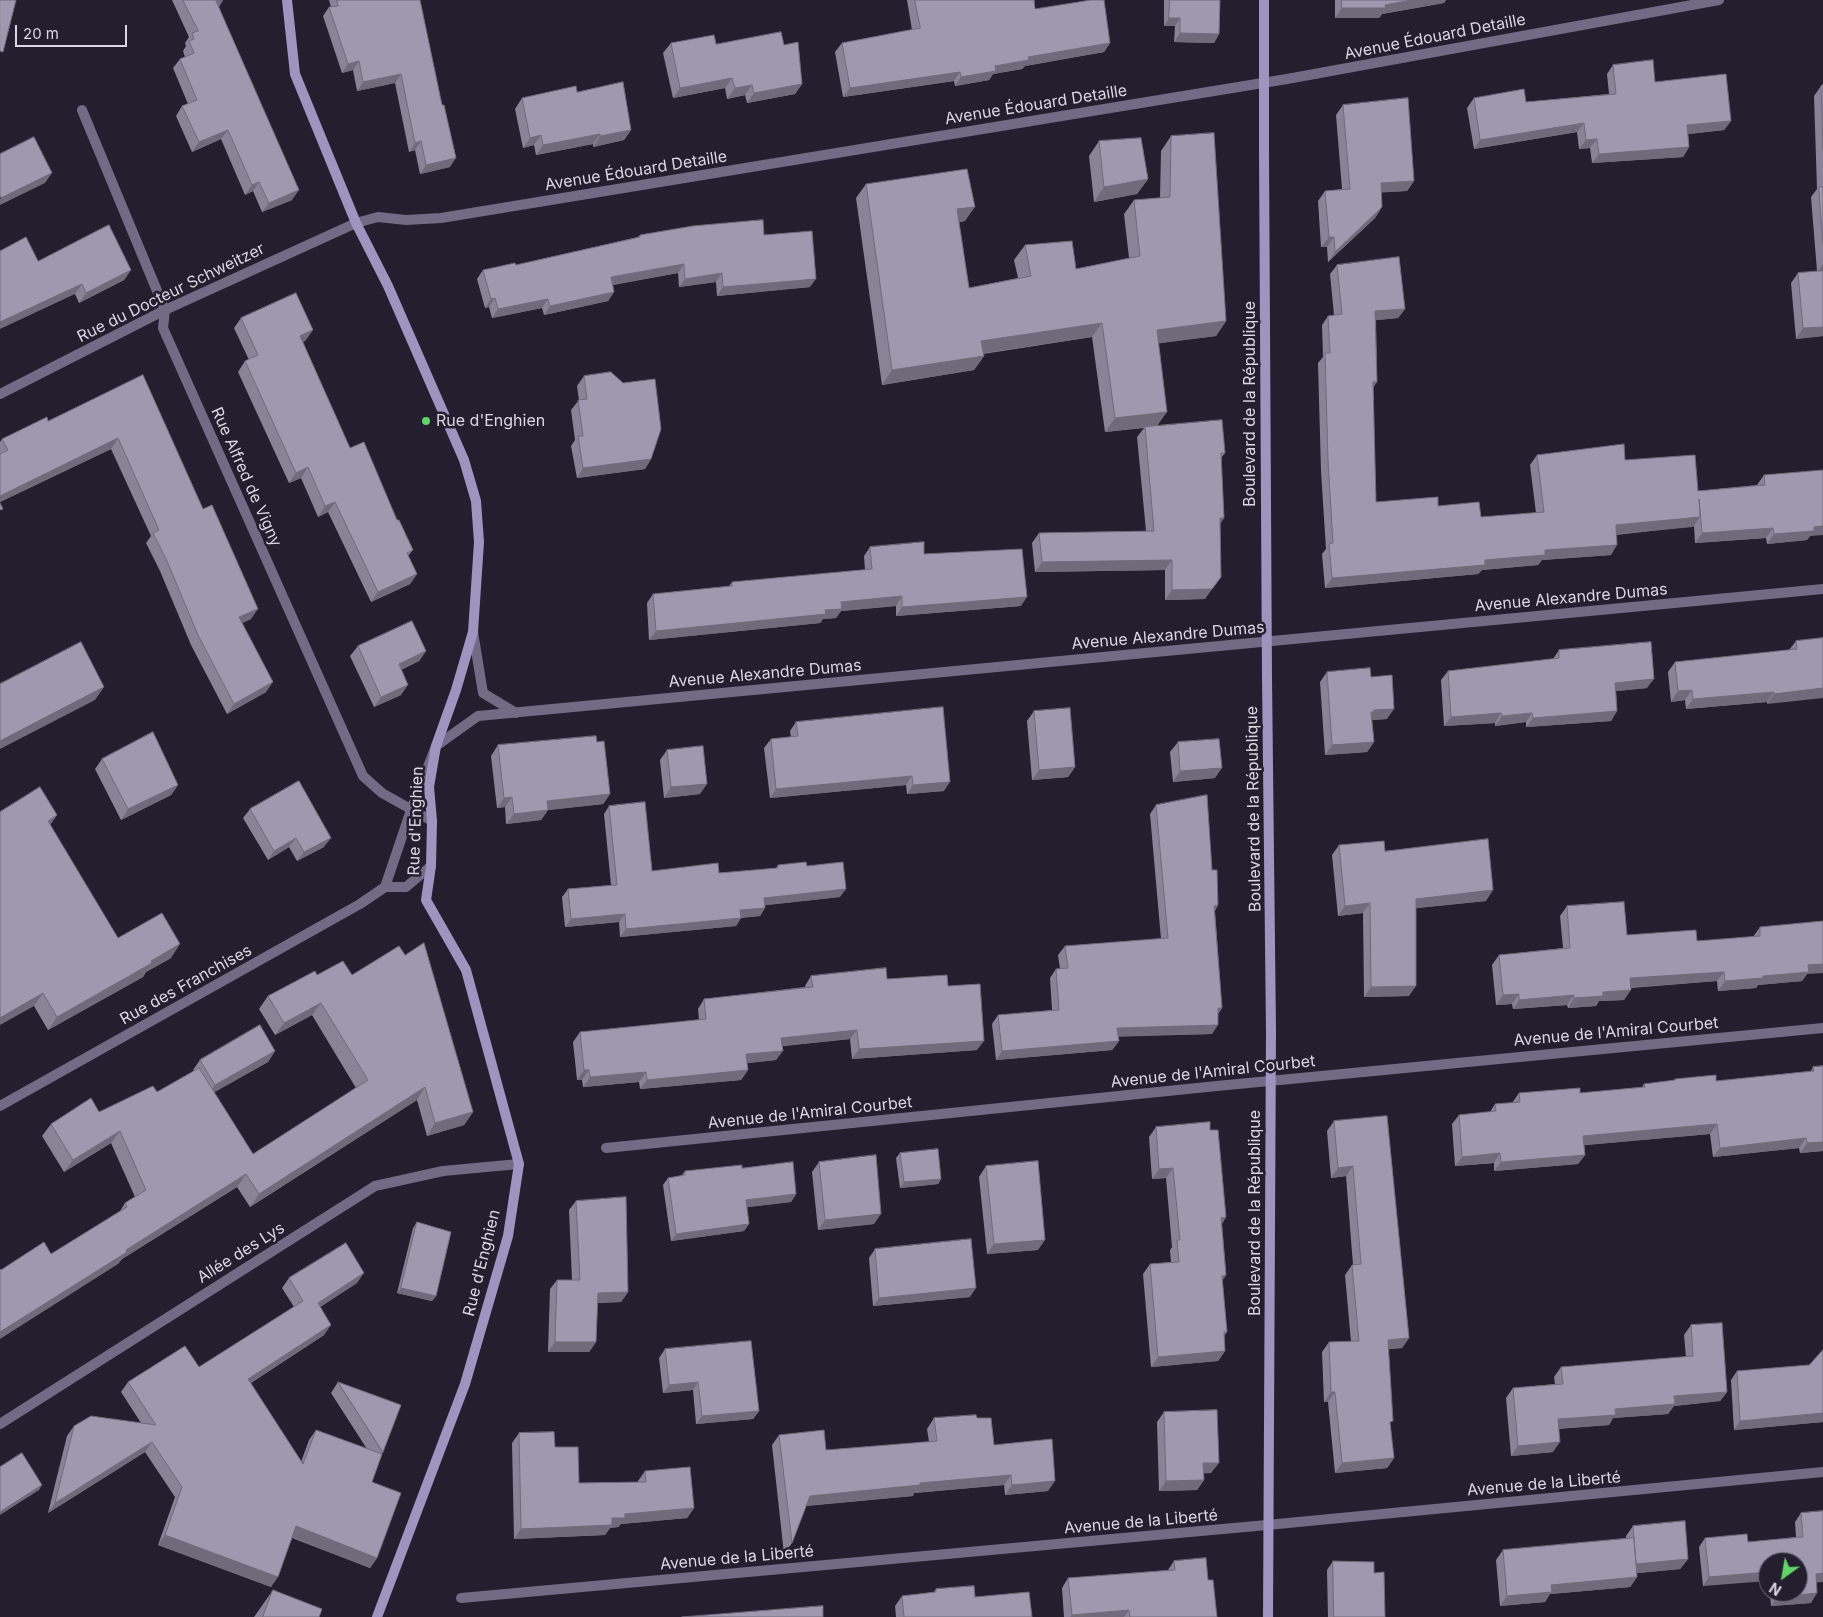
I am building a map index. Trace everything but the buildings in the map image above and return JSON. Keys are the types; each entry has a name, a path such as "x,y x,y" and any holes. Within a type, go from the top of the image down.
{"street":[{"name":"Rue d'Enghien","path":"287,0 296,74 356,222 388,286 464,460 476,502 479,542 473,632 456,690 436,746 430,787 432,821 431,866 426,900 466,970 519,1164 508,1236 465,1384 377,1617"},
{"name":"Boulevard de la République","path":"1264,0 1263,83 1271,1081 1267,1525 1268,1617"},
{"name":"Avenue Édouard Detaille","path":"356,222 378,217 406,220 441,218 1263,83 1720,0"},
{"name":"Rue Alfred de Vigny","path":"82,110 165,310 163,328 362,776 382,793 432,821"},
{"name":"Rue du Docteur Schweitzer","path":"0,394 165,310 356,222"},
{"name":"Avenue Alexandre Dumas","path":"436,746 478,716 1823,589"},
{"path":"473,632 483,694 516,713"},
{"path":"385,887 411,810 436,746"},
{"name":"Rue des Franchises","path":"0,1106 360,904 385,887 406,887 431,866"},
{"name":"Avenue de l'Amiral Courbet","path":"606,1148 1823,1028"},
{"name":"Allée des Lys","path":"0,1424 375,1186 443,1172 519,1164"},
{"name":"Avenue de la Liberté","path":"461,1598 1267,1525 1823,1472"}],"place":[{"name":"Rue d'Enghien","path":"426,421"}]}
